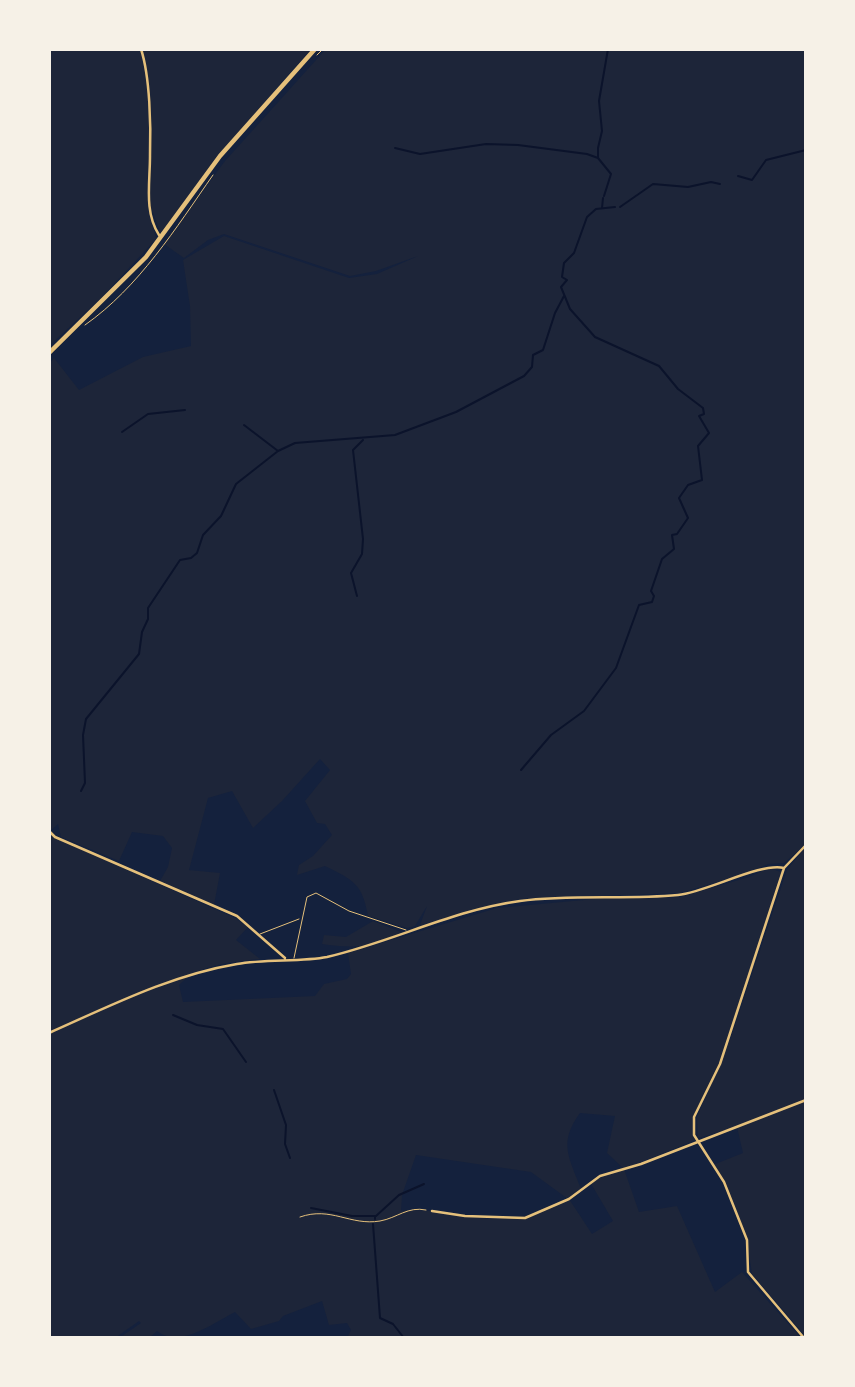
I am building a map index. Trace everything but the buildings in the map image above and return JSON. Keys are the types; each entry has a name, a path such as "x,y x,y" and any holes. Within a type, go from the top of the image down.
{"main road":[{"path":"49,352 135,270 220,156 315,49"}],"street":[{"path":"141,49 149,135 148,202 161,238"},
{"path":"49,831 55,837 237,916 285,958"},
{"path":"804,1338 748,1272 747,1240 743,1228 724,1182 696,1140 694,1117 720,1064 784,868 806,845"},
{"path":"49,1033 167,982 202,971 285,958 322,958 521,901 595,895 680,895 749,875 773,865 784,868"},
{"path":"432,1211 464,1216 525,1218 569,1199 600,1176 641,1164 696,1140 806,1100"},
{"path":"251,1338 263,1338"}],"lane":[{"path":"294,958 307,897 316,893 349,911 409,931"},
{"path":"260,934 302,919"}],"path":[{"path":"300,1217 316,1211 372,1221 409,1210 432,1211"}],"shaded area":[{"path":"49,49 311,49 216,158 161,234 147,197 156,239 101,298 49,346"},
{"path":"326,49 806,49 806,844 784,863 768,864 748,873 680,893 520,899 420,925 427,906 415,926 407,928 368,916 363,896 355,884 325,866 297,875 299,865 313,856 332,835 325,824 317,823 305,801 330,770 320,759 253,828 232,791 208,798 189,870 220,873 214,905 160,881 168,867 172,848 163,836 132,832 119,861 61,837 58,824 49,832 49,364 54,358 79,390 143,357 191,346 190,306 183,260 224,236 349,278 377,274 418,256 376,271 350,276 224,234 208,240 184,258 164,244 225,161"},
{"path":"49,835 235,918 248,927 236,940 260,959 217,965 187,978 179,985 183,1002 315,996 324,984 347,979 351,974 348,953 497,908 595,899 680,897 749,877 769,868 781,872 720,1064 694,1117 696,1140 624,1169 639,1212 677,1206 715,1292 742,1272 801,1338 347,1338 351,1330 347,1323 329,1325 322,1301 283,1316 279,1321 251,1329 235,1312 186,1336 166,1336 157,1331 149,1338 119,1338 141,1323 139,1321 115,1338 49,1338","holes":["580,1113 615,1116 607,1153 623,1168 590,1182 613,1221 592,1234 569,1199 581,1189 567,1142","416,1155 531,1172 568,1199 529,1215 504,1219 476,1218 424,1210 401,1211 402,1195"]},
{"path":"806,846 806,1337 752,1274 747,1240 724,1182 713,1165 743,1153 737,1127 698,1138 697,1117 731,1037 787,870"},
{"path":"373,921 401,932 383,942 373,944 322,944 324,935 346,937"}],"waterway":[{"path":"604,196 611,174 598,158 602,131 599,101 608,49"},
{"path":"806,96 806,111"},
{"path":"395,148 420,154 486,144 518,145 587,154 598,158"},
{"path":"738,176 752,180 766,160 806,150"},
{"path":"620,207 653,184 688,187 711,182 720,184"},
{"path":"602,208 603,198"},
{"path":"521,770 551,735 584,711 616,668 639,605 652,602 654,596 651,591 662,559 674,549 672,535 677,534 688,518 679,498 688,485 702,480 698,446 709,433 699,416 704,414 703,408 678,389 659,366 595,337 570,309 561,287 567,280 562,277 564,263 574,253 587,217 596,209 615,207"},
{"path":"81,791 85,783 83,735 86,719 139,654 142,632 148,619 148,608 180,560 191,558 197,553 203,535 221,516 236,484 278,451 295,443 395,435 456,412 524,376 532,367 533,355 543,350 555,313 564,296"},
{"path":"122,432 148,414 185,410"},
{"path":"244,425 278,451"},
{"path":"357,596 351,573 362,554 363,539 353,450 363,440"},
{"path":"173,1015 197,1025 223,1029 246,1062"},
{"path":"274,1090 286,1125 285,1144 290,1158"},
{"path":"376,1216 399,1195 424,1184"},
{"path":"311,1208 352,1216 375,1216 375,1219"},
{"path":"373,1224 380,1318 393,1324 404,1338"}]}
